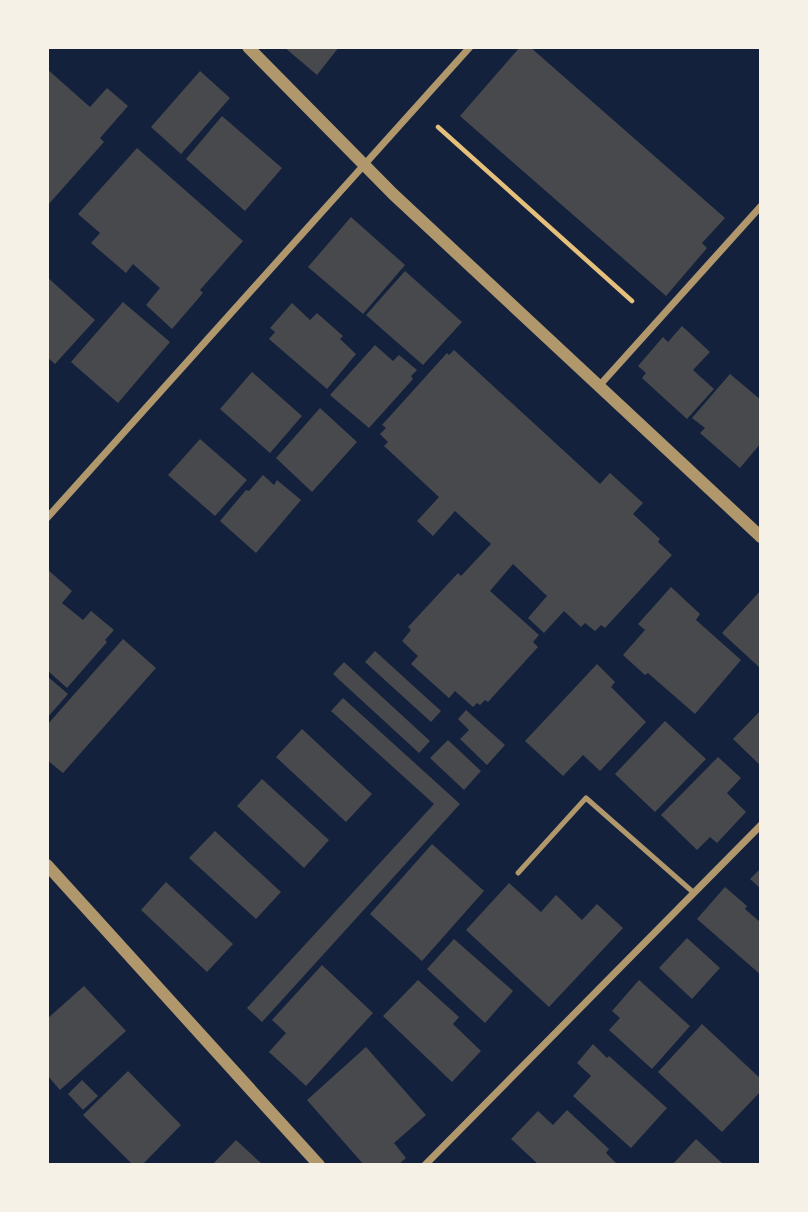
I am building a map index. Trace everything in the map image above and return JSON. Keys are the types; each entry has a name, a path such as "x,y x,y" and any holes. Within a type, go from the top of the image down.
{"street":[{"path":"248,47 363,166 761,537"},
{"path":"47,518 470,47"},
{"path":"599,386 761,206"},
{"path":"425,1165 761,825"},
{"path":"47,865 319,1165"}],"lane":[{"path":"518,873 586,798 694,893"}],"path":[{"path":"416,108 656,322"}],"building":[{"path":"284,47 339,47 317,75"},
{"path":"520,47 530,47 725,218 702,243 707,248 666,296 460,116"},
{"path":"47,69 90,107 107,88 128,106 100,138 104,142 47,206"},
{"path":"200,71 230,98 181,154 151,127"},
{"path":"222,116 282,168 245,211 186,159"},
{"path":"137,148 243,241 200,290 203,293 172,329 146,305 160,288 133,264 126,273 91,243 100,233 78,214"},
{"path":"351,217 405,265 363,314 308,267"},
{"path":"405,271 462,322 423,365 366,315"},
{"path":"47,277 95,320 55,364 47,357"},
{"path":"123,302 170,342 118,403 71,362"},
{"path":"292,303 310,320 317,313 343,336 340,339 356,354 327,389 269,339 275,332 270,328"},
{"path":"682,326 710,352 693,370 714,389 687,419 642,378 646,373 638,366 663,337 668,342"},
{"path":"375,345 393,361 399,355 417,370 411,376 413,379 369,428 330,395"},
{"path":"454,350 600,484 610,473 643,503 633,514 660,539 658,542 672,555 605,628 601,625 595,631 585,623 581,627 564,611 544,633 528,618 547,596 513,564 490,591 539,635 533,642 538,647 488,702 485,700 473,707 455,691 449,698 411,664 418,656 402,641 411,630 408,627 458,573 461,576 491,544 455,511 433,536 417,521 439,497 384,446 388,442 380,434 386,428 382,425 447,353 449,355"},
{"path":"252,372 302,416 270,453 220,409"},
{"path":"730,374 761,400 761,443 740,468 700,433 705,428 692,418"},
{"path":"320,408 357,442 312,492 276,458"},
{"path":"200,439 247,480 215,516 168,475"},
{"path":"263,475 274,485 277,480 301,500 256,553 220,521 246,490 249,491"},
{"path":"47,569 72,591 62,603 83,620 91,611 114,630 105,640 107,642 67,688 47,670"},
{"path":"671,587 700,614 696,620 741,660 695,714 623,655 645,630 638,624"},
{"path":"761,590 761,665 759,667 722,633"},
{"path":"123,639 156,668 63,773 47,760 47,725"},
{"path":"375,651 441,711 431,722 365,662"},
{"path":"344,662 430,741 419,753 333,674"},
{"path":"597,664 615,682 611,687 646,722 600,771 583,755 563,776 525,741"},
{"path":"47,676 68,694 47,718"},
{"path":"343,698 460,804 262,1022 247,1008 434,804 331,711"},
{"path":"466,710 505,745 487,765 460,739 469,730 458,719"},
{"path":"761,710 761,766 733,739"},
{"path":"665,721 706,759 655,812 615,774"},
{"path":"302,729 372,794 346,822 276,757"},
{"path":"448,740 481,771 464,790 430,758"},
{"path":"718,757 741,778 727,793 746,812 717,843 710,837 697,850 661,815"},
{"path":"262,779 329,840 304,868 237,806"},
{"path":"215,831 281,892 256,919 189,858"},
{"path":"432,844 484,891 422,961 370,914"},
{"path":"761,868 761,889 750,879"},
{"path":"166,882 233,944 207,972 141,910"},
{"path":"509,883 541,912 556,895 582,920 597,904 623,928 549,1007 466,930"},
{"path":"725,887 747,906 745,909 761,923 761,975 697,919"},
{"path":"687,938 720,968 692,999 659,968"},
{"path":"454,939 513,991 485,1023 427,969"},
{"path":"322,965 373,1013 306,1086 269,1052 286,1033 272,1020"},
{"path":"418,980 459,1017 453,1024 481,1051 452,1082 383,1016"},
{"path":"639,980 690,1026 652,1069 609,1030 620,1018 612,1011"},
{"path":"84,986 126,1031 60,1090 47,1075 47,1019"},
{"path":"702,1024 761,1079 761,1091 722,1132 658,1072"},
{"path":"593,1044 667,1108 631,1148 573,1096 591,1076 577,1063"},
{"path":"366,1047 426,1115 394,1143 406,1158 398,1165 364,1165 307,1100"},
{"path":"128,1071 181,1125 142,1165 133,1165 83,1115"},
{"path":"82,1080 98,1096 83,1110 68,1094"},
{"path":"567,1110 609,1149 606,1153 618,1165 539,1165 511,1139 538,1111 553,1125"},
{"path":"696,1139 724,1165 672,1165"},
{"path":"236,1140 263,1165 212,1165"}]}
